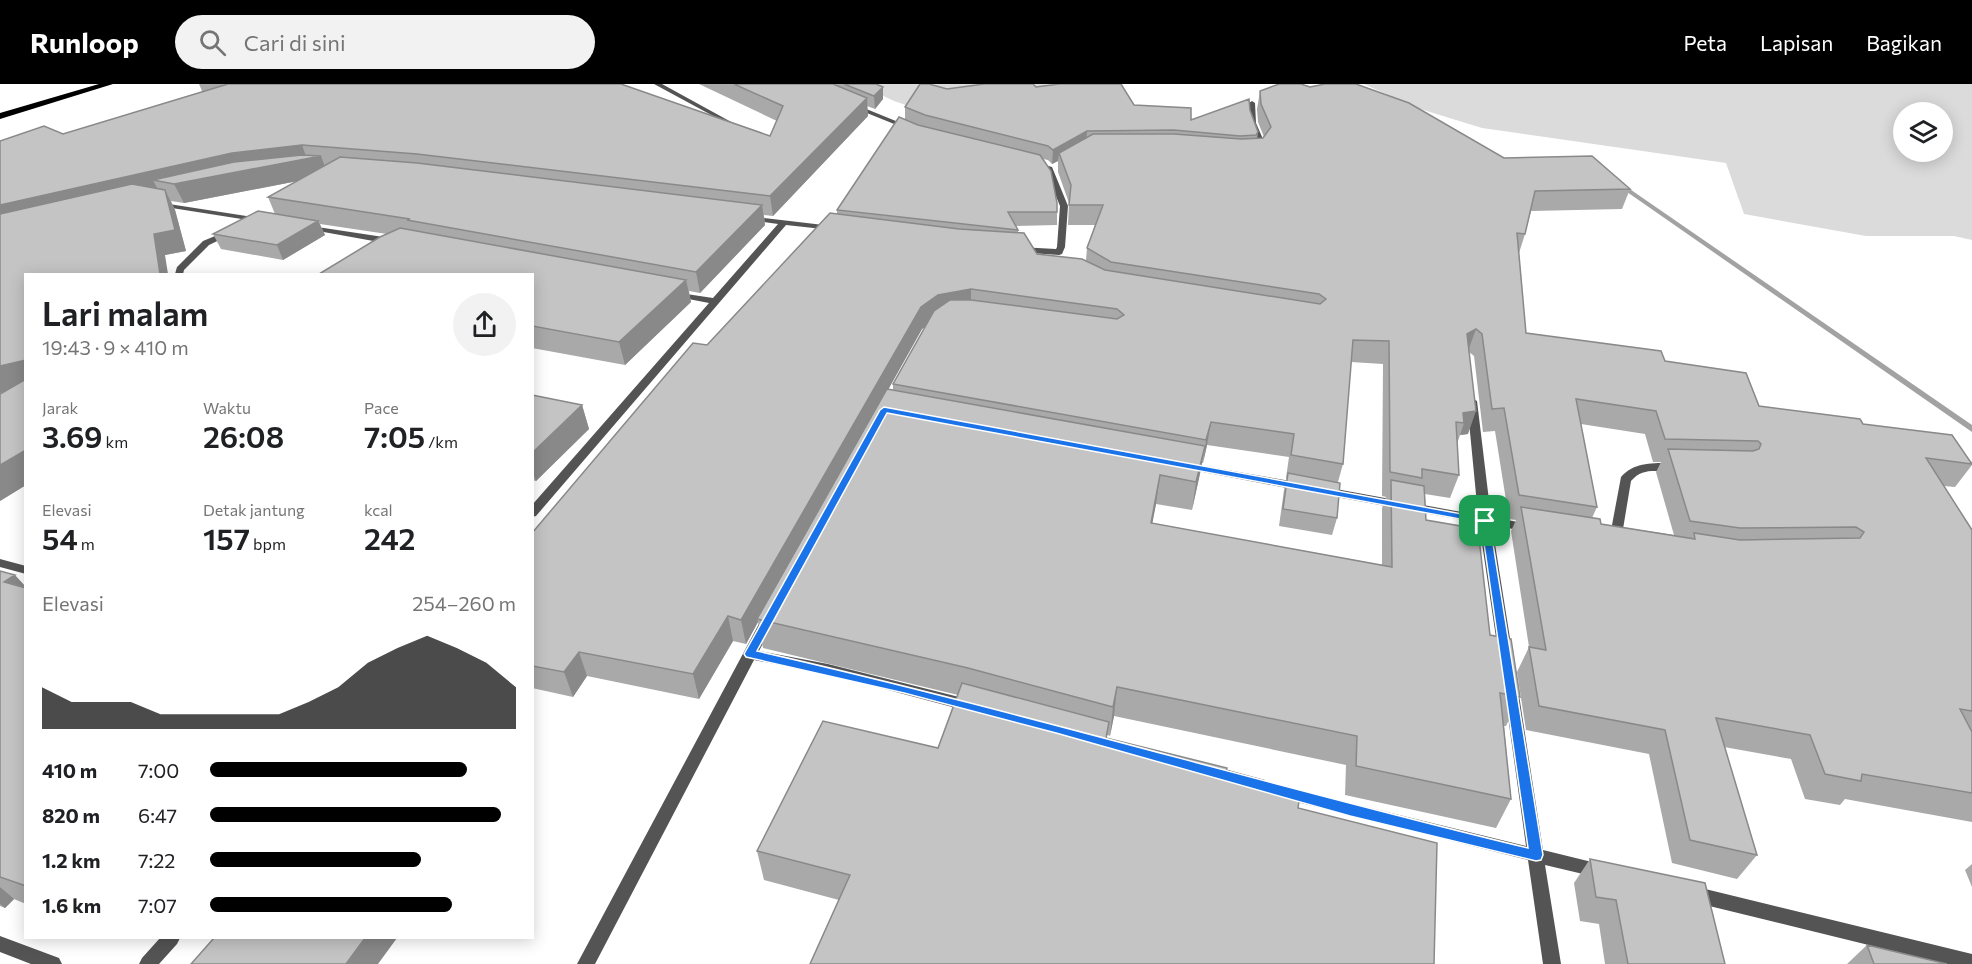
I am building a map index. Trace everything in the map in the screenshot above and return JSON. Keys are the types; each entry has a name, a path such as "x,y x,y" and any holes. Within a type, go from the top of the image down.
{"highway":[{"path":"1,115 110,84"}],"street":[{"path":"657,84 730,123"},
{"path":"840,100 922,133"},
{"path":"1246,154 1257,153 1262,149 1258,132 1252,123 1252,103"},
{"path":"1008,249 1062,256 1064,206 1051,170 1038,161"},
{"path":"1051,170 1061,165"},
{"path":"162,195 151,200 272,222"},
{"path":"737,217 838,229"},
{"path":"179,273 180,269 206,243 262,220"},
{"path":"534,511 784,222"},
{"path":"293,225 395,248"},
{"path":"670,293 716,301"},
{"path":"1471,391 1485,521 1552,964"},
{"path":"1179,464 1544,531"},
{"path":"1613,542 1625,480 1630,472 1645,467 1689,468"},
{"path":"0,563 24,569"},
{"path":"586,964 772,613"},
{"path":"750,654 828,669 988,711"},
{"path":"1192,766 1350,811 1617,875"},
{"path":"1674,889 1972,962"},
{"path":"148,964 170,939"},
{"path":"0,944 53,964"}],"shaded area":[{"path":"858,84 1113,84 935,115 894,101"},
{"path":"1364,84 1972,84 1972,240 1954,236 1866,236 1744,214 1726,163 1482,128 1417,108"}],"building":[{"path":"228,84 621,84 770,136 783,106 734,84 833,84 867,98 770,196 417,154 302,145 232,153 0,205 0,141 44,126 63,134"},
{"path":"844,84 876,84 883,87 874,96"},
{"path":"920,84 947,89 984,84 1033,84 1036,87 1059,84 1121,84 1134,105 1191,108 1191,120 1249,99 1250,110 1258,132 1256,135 1240,136 1174,130 1087,131 1053,150 1048,146 925,115 905,107"},
{"path":"1279,84 1301,84 1310,87 1325,84 1356,84 1409,103 1504,158 1592,156 1630,189 1535,191 1525,234 1517,233 1526,333 1661,351 1665,361 1746,373 1759,406 1860,419 1863,424 1952,435 1972,464 1926,458 1972,530 1972,711 1960,709 1972,732 1972,793 1862,774 1861,781 1825,774 1810,735 1716,718 1757,855 1690,840 1665,730 1539,706 1529,647 1546,650 1521,507 1600,519 1601,524 1695,539 1694,533 1740,540 1860,538 1864,532 1856,527 1740,528 1690,521 1668,449 1753,451 1759,449 1761,444 1758,441 1665,439 1656,411 1576,399 1597,507 1519,495 1504,408 1492,409 1482,334 1476,329 1467,334 1476,411 1463,413 1464,423 1456,422 1459,475 1422,469 1422,478 1390,472 1389,341 1353,340 1343,464 1291,455 1294,434 1211,422 1206,440 893,384 934,311 950,300 971,300 1117,319 1124,315 1117,309 971,289 938,295 921,307 741,620 728,616 693,674 579,652 564,672 534,666 534,531 693,343 707,345 830,213 959,229 1024,233 1037,254 1082,259 1105,270 1320,304 1326,299 1319,294 1111,262 1087,248 1103,205 1069,205 1071,185 1059,153 1093,134 1174,134 1241,139 1263,138 1271,127 1261,104 1260,91"},
{"path":"899,117 918,125 1040,155 1051,171 1057,212 1008,212 1018,230 837,210"},
{"path":"302,155 321,156 174,184 153,180 234,162"},
{"path":"340,157 417,163 762,205 696,272 407,220 410,219 268,197"},
{"path":"132,184 165,190 175,230 154,234 160,273 24,273 24,360 0,366 0,214"},
{"path":"258,211 318,221 277,245 213,234"},
{"path":"400,228 686,280 619,342 534,326 534,273 321,273 380,237"},
{"path":"24,380 24,451 0,465 0,394"},
{"path":"887,389 1205,446 1196,482 1160,475 1151,523 1392,567 1391,480 1424,486 1426,520 1478,529 1490,635 1511,639 1520,697 1500,693 1511,799 1356,766 1357,736 1117,687 1113,707 968,668 757,619"},
{"path":"534,395 582,405 534,451"},
{"path":"1288,473 1340,483 1337,518 1283,509"},
{"path":"0,571 15,575 4,582 24,587 24,885 0,877"},
{"path":"962,683 1109,722 1106,738 1227,768 1225,776 1300,795 1298,808 1437,843 1434,964 810,964 850,875 757,851 823,721 938,748"},
{"path":"1590,859 1705,883 1725,964 1628,964 1616,900 1596,897"},
{"path":"213,939 364,939 346,964 191,964"},
{"path":"1867,945 1947,964 1874,964"}],"waterway":[{"path":"1619,184 1972,429"}],"route":[{"path":"884,410 1485,521 1536,855 1350,811 1056,728 828,669 750,654 884,410"}]}
